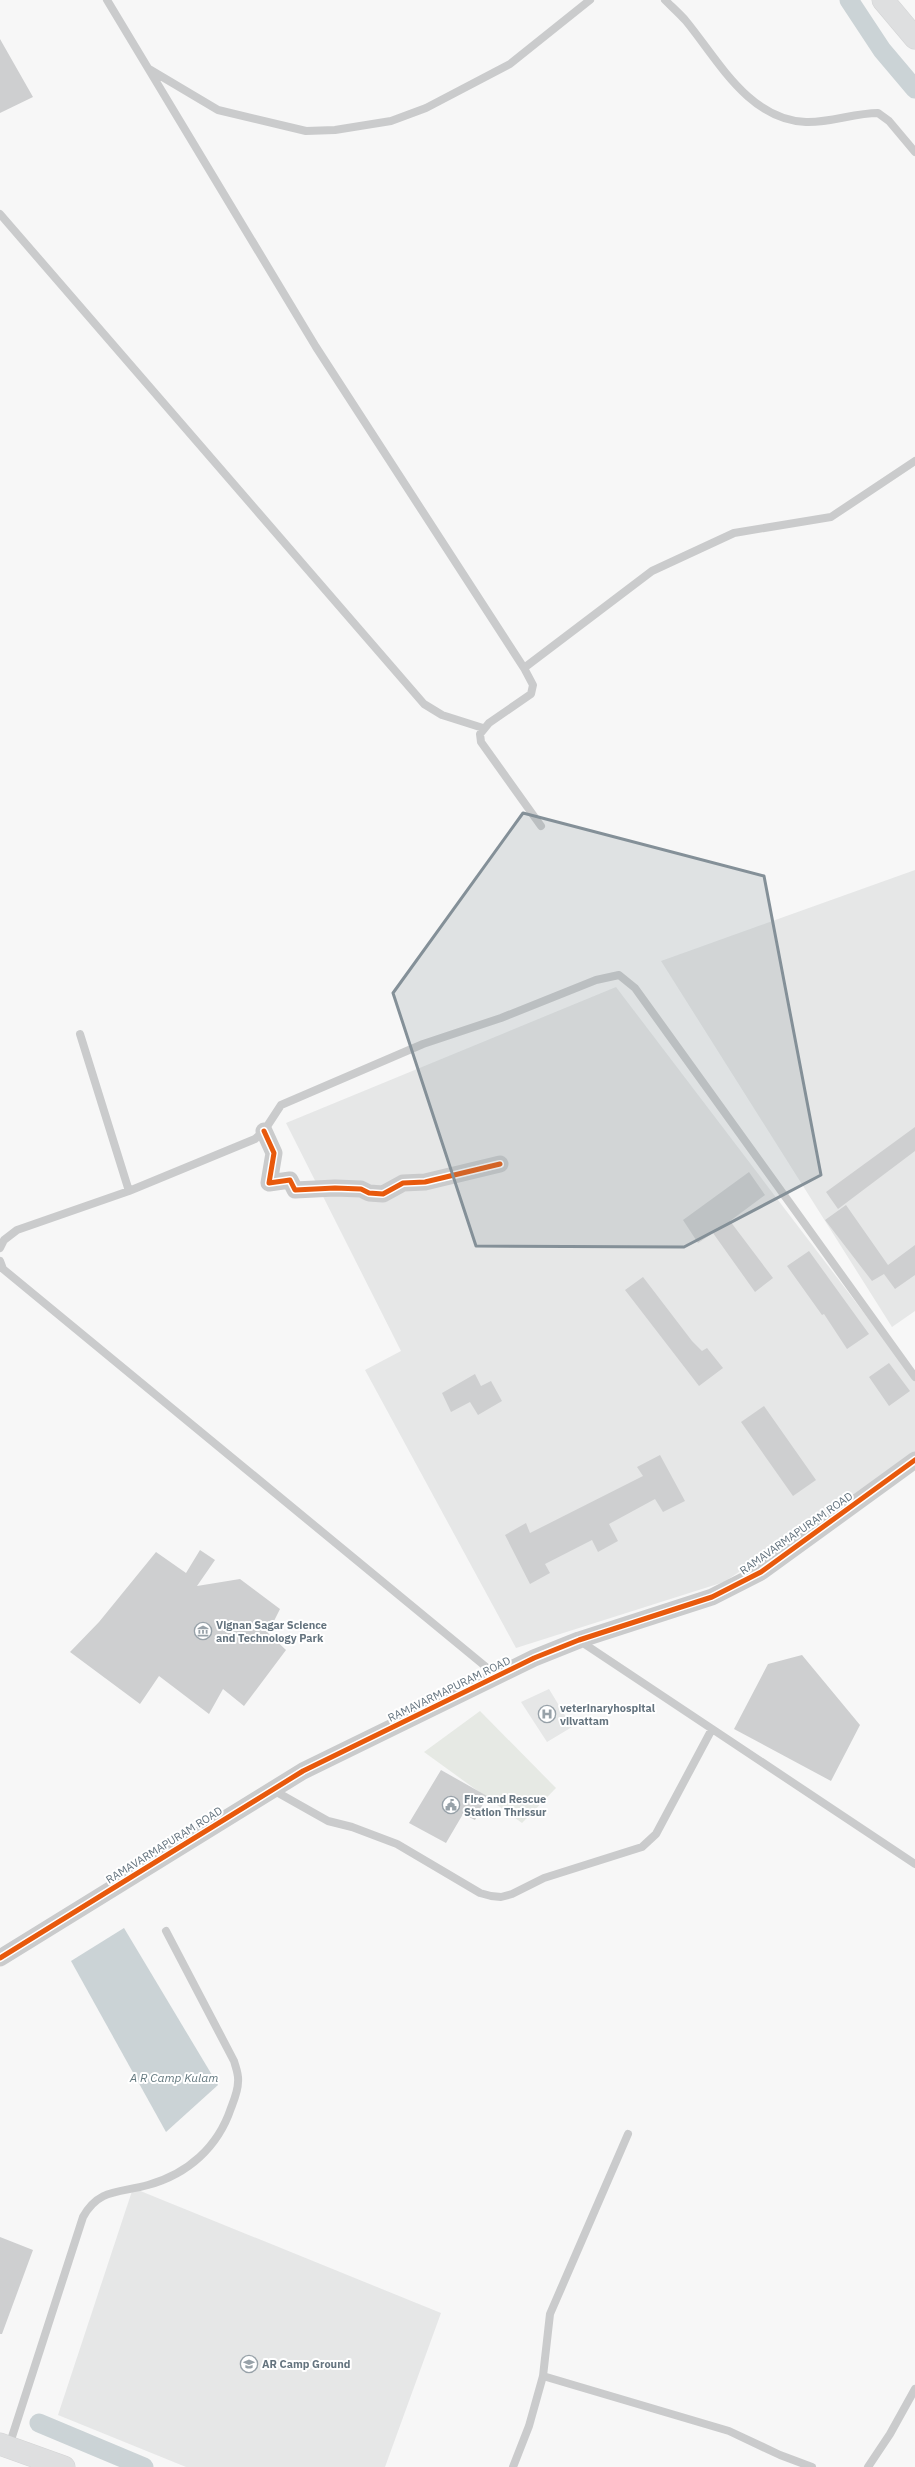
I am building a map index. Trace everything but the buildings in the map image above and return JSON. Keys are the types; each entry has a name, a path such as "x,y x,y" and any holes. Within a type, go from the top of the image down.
{"main road":[{"path":"883,0 915,38"},
{"path":"4,2445 64,2467"}],"street":[{"path":"264,1131 274,1153 269,1183 290,1180 295,1190 335,1188 361,1189 369,1194 383,1194 403,1183 425,1182 500,1164"},
{"name":"RAMAVARMAPURAM ROAD","path":"0,1958 303,1771 534,1658 579,1640 712,1597 739,1585 761,1572 915,1460"}],"lane":[{"path":"107,0 316,347 524,668 533,685 531,694 483,728 480,734 481,742 541,826"},
{"path":"148,69 218,110 306,131 342,129 391,121 426,108 510,64 590,0"},
{"path":"665,0 685,20 736,85 753,102 783,117 801,122 878,114 889,121 915,152"},
{"path":"0,214 424,704 442,715 483,728"},
{"path":"524,668 652,571 734,533 831,517 915,461"},
{"path":"0,1248 4,1240 17,1230 129,1191 255,1139 264,1131 281,1105 423,1044 501,1018 596,980 619,975 634,988 915,1377"},
{"path":"80,1034 129,1191"},
{"path":"0,1261 2,1269 497,1676"},
{"path":"579,1640 915,1864"},
{"path":"273,1790 328,1821 352,1826 397,1844 480,1893 501,1896 544,1878 642,1848 650,1842 656,1834 712,1729"},
{"path":"4,2445 83,2217 89,2206 97,2198 109,2193 148,2185 194,2163 212,2146 225,2125 237,2094 239,2081 234,2061 166,1931"},
{"path":"513,2467 529,2426 543,2376 550,2314 628,2134"},
{"path":"543,2376 729,2431 780,2455 812,2467"},
{"path":"868,2467 890,2434 915,2389"}],"highlighted area":[{"path":"523,813 764,876 821,1175 684,1247 476,1246 393,993"}],"shaded area":[{"path":"915,870 915,1311 892,1327 661,961"},
{"path":"616,987 915,1380 915,1454 724,1582 516,1648 365,1370 401,1351 286,1123"},
{"name":"veterinaryhospital vilvattam","path":"549,1689 572,1727 547,1742 521,1702"},
{"path":"480,1711 556,1788 522,1823 424,1752"},
{"name":"AR Camp Ground","path":"133,2188 441,2313 385,2467 186,2467 58,2415"}],"water":[{"name":"A R Camp Kulam","path":"124,1928 218,2085 166,2132 71,1961"}],"waterway":[{"path":"849,0 882,50 915,89"},
{"path":"39,2423 144,2467"}],"cycle path":[{"path":"264,1131 274,1153 269,1183 290,1180 295,1190 335,1188 361,1189 369,1193 383,1194 403,1183 425,1182 500,1164"},
{"path":"0,1958 303,1771 534,1658 579,1640 712,1597 761,1572 915,1460"}],"place":[{"name":"Vignan Sagar Science and Technology Park","path":"203,1631"},
{"name":"veterinaryhospital vilvattam","path":"547,1714"},
{"name":"Fire and Rescue Station Thrissur","path":"451,1805"},
{"name":"AR Camp Ground","path":"249,2364"}]}
